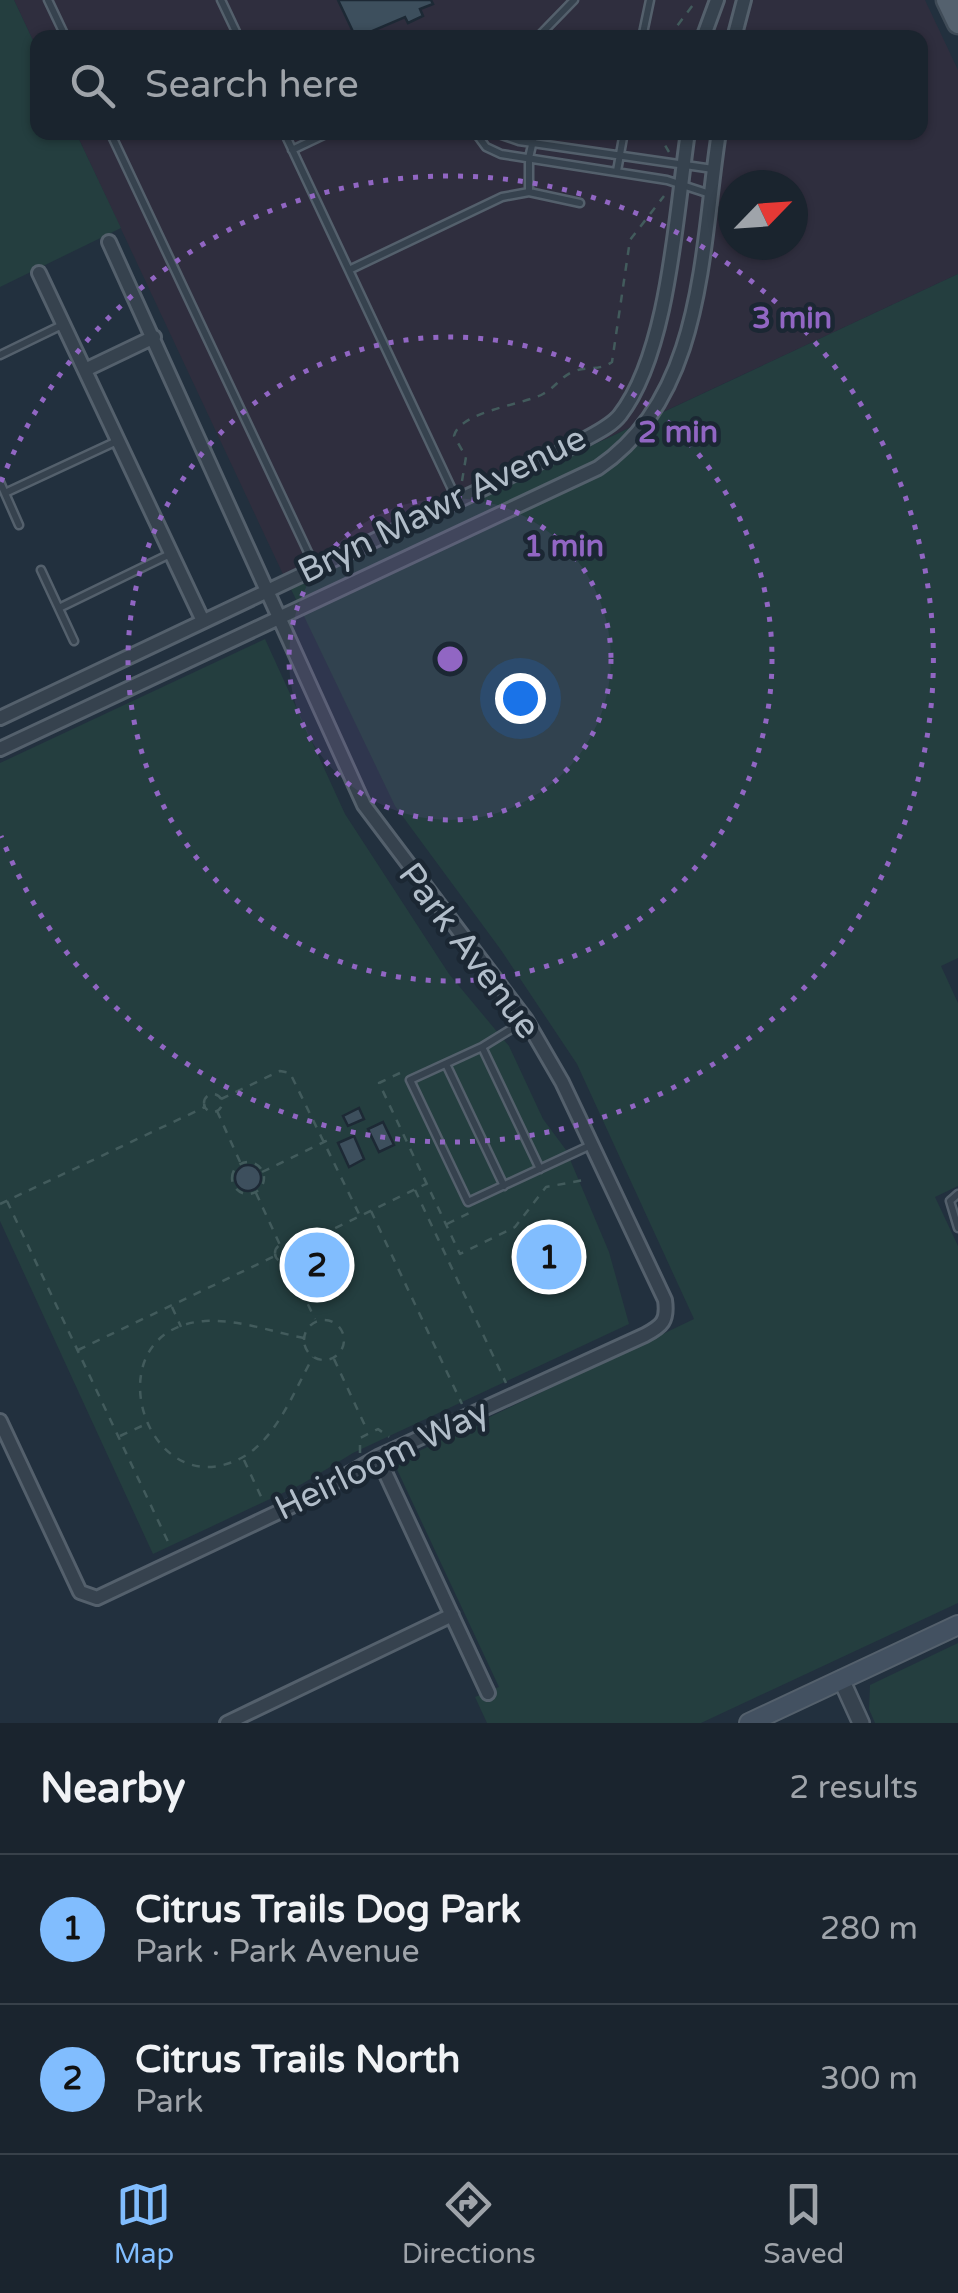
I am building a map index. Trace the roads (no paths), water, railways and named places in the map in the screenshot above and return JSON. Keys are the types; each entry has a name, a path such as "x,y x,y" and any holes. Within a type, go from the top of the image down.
{"main road":[{"path":"947,0 958,23"},
{"path":"748,1723 958,1625"}],"street":[{"path":"706,30 717,0"},
{"path":"736,30 744,0"},
{"name":"Bryn Mawr Avenue","path":"0,718 575,445 617,419 637,389 656,333 687,140"},
{"name":"Bryn Mawr Avenue","path":"0,749 280,619 619,454 673,382 690,324 718,140"},
{"name":"Park Avenue","path":"110,242 364,805 526,1020 592,1145 666,1300 667,1314"},
{"path":"39,273 203,620"},
{"path":"85,370 154,337"},
{"name":"Heirloom Way","path":"0,1421 80,1592 90,1598 300,1502 378,1457 645,1335 662,1326 667,1314"},
{"path":"378,1457 488,1694"},
{"path":"228,1723 452,1615"},
{"path":"842,1679 860,1723"}],"lane":[{"path":"48,0 62,30"},
{"path":"222,0 235,30"},
{"path":"546,30 574,0"},
{"path":"644,30 650,0"},
{"path":"114,140 315,567"},
{"path":"288,140 458,500"},
{"path":"292,150 313,140"},
{"path":"482,140 501,154 617,171 710,194"},
{"path":"522,140 715,169"},
{"path":"528,192 528,158 533,140"},
{"path":"617,171 623,140"},
{"path":"349,270 502,197 528,192 580,202"},
{"path":"0,356 64,324"},
{"path":"5,492 118,440"},
{"path":"0,482 19,525"},
{"path":"58,608 171,553"},
{"path":"41,570 74,641"},
{"path":"526,1020 482,1047 410,1080 468,1202 592,1145"},
{"path":"482,1047 540,1169"},
{"path":"446,1064 504,1186"},
{"path":"958,1194 950,1201 958,1228"}],"place":[{"name":"Citrus Trails Dog Park","path":"549,1257"},
{"name":"Citrus Trails North","path":"317,1265"}]}
